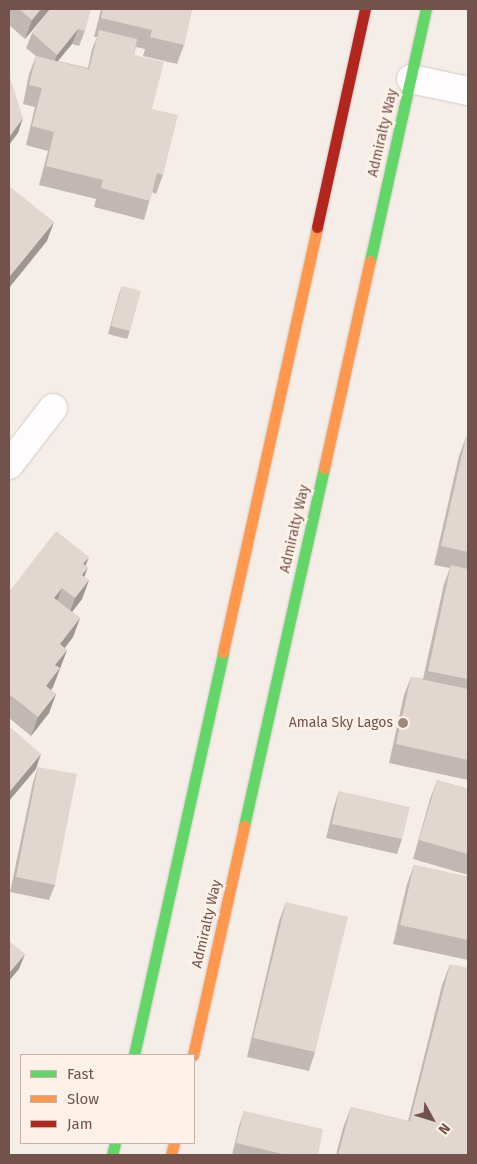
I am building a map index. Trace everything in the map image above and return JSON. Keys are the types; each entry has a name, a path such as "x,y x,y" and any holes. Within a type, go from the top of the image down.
{"main road":[{"path":"134,1054 365,9"},
{"name":"Admiralty Way","path":"193,1054 426,9"}],"street":[{"path":"411,78 468,91"},
{"path":"9,465 53,408"}],"building":[{"path":"19,9 41,9 32,20"},
{"path":"51,9 91,9 85,31 78,29 57,55 32,33"},
{"path":"103,9 192,9 184,45 150,37 152,30 101,18"},
{"path":"99,30 137,39 134,55 164,62 152,109 178,115 163,175 157,173 150,201 101,188 103,180 46,166 54,132 32,126 42,88 29,85 36,56 89,69"},
{"path":"9,75 23,118 9,137"},
{"path":"9,186 54,222 9,277"},
{"path":"122,286 141,291 130,331 111,326"},
{"path":"466,437 468,438 468,552 441,546"},
{"path":"56,531 89,557 83,564 88,567 82,575 89,580 75,598 62,588 54,598 80,618 60,644 67,650 55,665 60,668 46,686 56,694 38,717 9,694 9,592"},
{"path":"451,565 468,569 468,679 428,671"},
{"path":"411,677 468,689 468,760 396,744"},
{"path":"9,726 41,754 9,792"},
{"path":"38,767 77,774 55,885 16,877"},
{"path":"437,780 468,789 468,854 419,840"},
{"path":"339,791 410,807 402,839 332,824"},
{"path":"414,865 468,877 468,940 400,925"},
{"path":"286,902 348,917 315,1052 253,1038"},
{"path":"9,941 25,954 9,973"},
{"path":"450,964 468,968 468,1155 338,1155 351,1107 410,1121"},
{"path":"244,1111 323,1129 318,1155 287,1155 236,1143"}],"traffic: fast":[{"path":"370,261 426,9"},
{"path":"244,826 324,468"},
{"path":"134,1054 223,652"},
{"path":"112,1155 115,1144"}],"traffic: slow":[{"path":"223,652 317,227"},
{"path":"324,468 370,261"},
{"path":"193,1054 244,826"},
{"path":"171,1155 174,1144"}],"traffic: jam":[{"path":"317,227 365,9"}],"place":[{"name":"Amala Sky Lagos","path":"403,723"}]}
